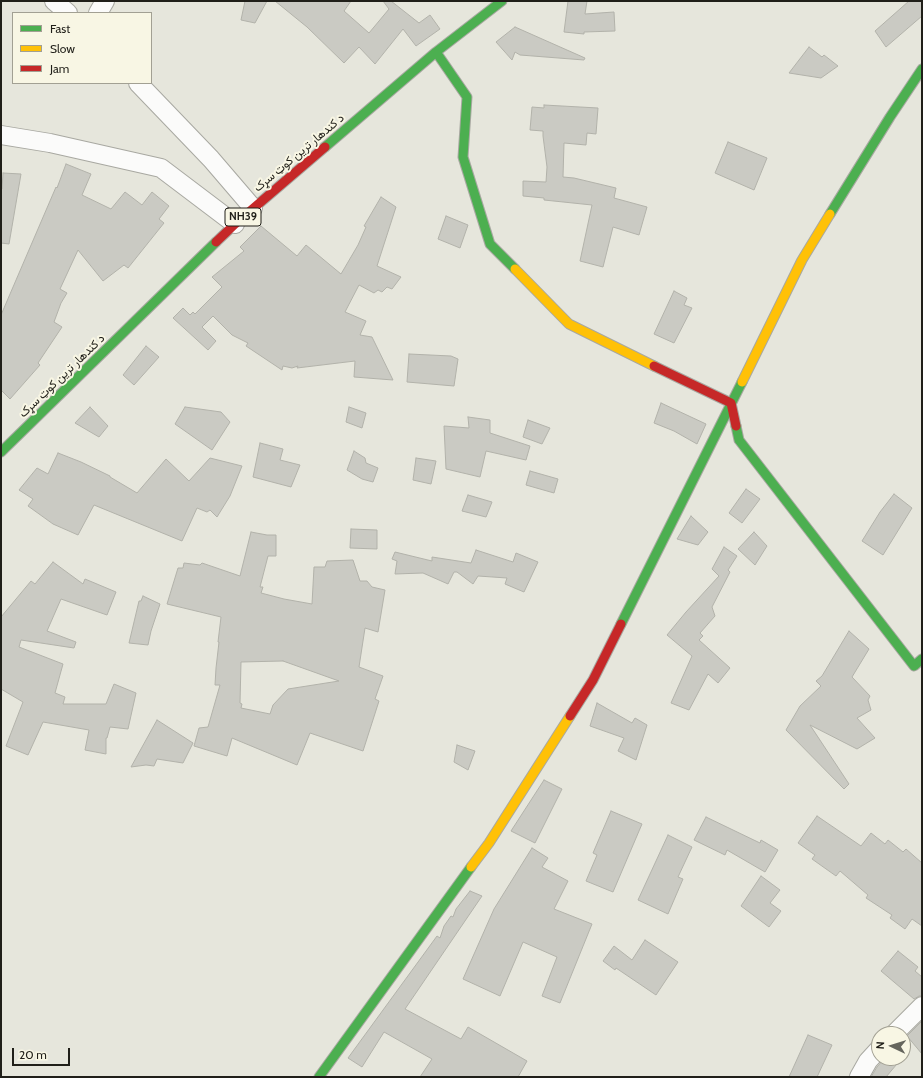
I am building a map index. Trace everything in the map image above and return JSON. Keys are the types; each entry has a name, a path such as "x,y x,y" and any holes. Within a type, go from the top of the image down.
{"street":[{"path":"54,1 67,12"},
{"path":"99,12 105,1"},
{"name":"د کندهار ترين کوټ سړک","path":"1,452 235,224 436,52 502,1"},
{"path":"436,52 466,97 463,157 490,244 569,324 731,403"},
{"path":"319,1077 489,843 593,680 802,260 890,117 922,69"},
{"path":"139,84 211,159 254,208"},
{"path":"1,135 50,143 161,168 235,224"},
{"path":"731,403 739,440 914,666 922,659"},
{"path":"902,1026 922,1006"},
{"path":"859,1077 871,1058"}],"building":[{"path":"245,1 267,1 255,23 241,20"},
{"path":"275,1 351,1 344,11 369,33 389,9 383,1 391,1 419,23 430,15 440,29 416,46 403,29 375,64 359,47 344,63 307,27"},
{"path":"568,1 587,1 585,14 614,12 615,31 584,32 584,34 564,32"},
{"path":"909,1 922,1 922,16 886,47 875,31"},
{"path":"515,27 585,58 584,60 520,55 515,52 512,60 496,42"},
{"path":"809,47 822,57 824,55 838,66 821,78 789,73"},
{"path":"544,105 598,108 596,134 587,133 586,145 564,143 563,177 574,178 616,188 614,198 647,207 639,235 613,227 603,267 580,261 592,205 544,200 544,198 523,196 523,181 546,182 547,167 543,131 530,130 532,107 544,108"},
{"path":"728,142 767,158 754,190 715,173"},
{"path":"66,164 91,174 82,195 111,209 125,192 142,205 152,192 169,206 159,219 164,223 128,268 124,265 103,281 78,250 60,289 67,293 61,303 54,322 62,327 38,363 40,365 10,399 1,390 1,315 56,187 57,188"},
{"path":"3,173 21,174 9,244 1,243 1,189"},
{"path":"381,197 396,207 377,266 401,277 392,289 387,287 382,292 378,290 374,293 359,285 345,312 366,321 360,335 372,337 393,380 354,377 355,361 297,368 298,366 292,368 283,366 282,370 246,346 248,343 232,335 213,316 202,327 216,341 208,350 173,318 183,308 190,315 193,312 195,314 222,287 212,277 244,251 240,247 261,226 297,256 306,245 341,274 358,245 366,227 364,226"},
{"path":"446,216 468,225 460,248 438,239"},
{"path":"674,291 687,298 684,305 692,308 674,343 654,334"},
{"path":"146,346 159,357 134,385 123,375"},
{"path":"409,354 451,356 458,359 454,386 407,382"},
{"path":"661,403 706,424 697,444 674,431 654,423"},
{"path":"90,407 108,426 99,437 75,423"},
{"path":"185,407 221,412 230,422 212,450 175,424"},
{"path":"349,407 366,413 362,428 346,422"},
{"path":"468,417 490,420 490,433 530,446 526,460 486,451 480,477 446,469 444,426 469,428"},
{"path":"528,420 550,428 542,444 523,437"},
{"path":"260,443 283,449 280,460 300,465 291,487 253,477"},
{"path":"354,451 365,458 366,463 378,468 373,482 362,479 347,470"},
{"path":"58,453 110,476 137,493 166,459 189,481 210,458 242,466 230,496 217,517 210,510 207,512 197,508 182,541 94,505 78,535 53,524 28,506 33,499 19,490 37,468 48,474"},
{"path":"416,458 436,461 431,484 413,480"},
{"path":"530,471 558,479 554,493 526,485"},
{"path":"746,489 760,499 742,523 729,513"},
{"path":"894,494 912,508 883,555 862,541 880,512"},
{"path":"468,495 492,502 486,517 462,511"},
{"path":"691,516 708,532 698,545 677,539"},
{"path":"351,529 377,530 377,549 350,548"},
{"path":"251,532 276,535 276,556 268,556 260,587 263,587 261,593 312,604 314,567 325,567 327,561 353,560 360,581 367,581 372,587 385,590 378,632 365,628 359,667 383,676 375,699 379,701 363,751 310,733 297,765 232,738 227,756 194,746 199,728 208,727 220,685 215,685 221,617 167,604 178,568 183,568 184,563 200,565 202,563 240,576","holes":["283,661 339,681 288,689 273,705 270,714 241,708 241,662"]},
{"path":"754,532 767,546 755,565 738,549"},
{"path":"724,547 737,556 728,570 730,572 712,607 715,616 700,633 703,636 699,640 730,668 718,683 708,674 689,710 671,703 692,656 667,635 719,576 712,569"},
{"path":"476,550 513,562 516,553 538,562 524,592 505,584 507,578 478,576 473,584 457,572 454,572 448,584 423,573 395,574 397,561 392,559 395,552 432,561 432,557 471,563"},
{"path":"53,562 83,584 85,579 116,592 107,615 61,599 47,631 76,642 74,648 21,640 19,647 63,664 55,693 65,697 63,704 106,704 114,684 136,693 128,729 110,727 106,738 106,754 85,750 89,730 43,722 28,755 6,746 23,702 1,689 1,617 31,581 35,584"},
{"path":"143,596 160,604 148,645 129,643 139,601 141,601"},
{"path":"849,631 869,649 852,677 870,696 868,700 871,710 857,718 875,738 857,749 810,725 849,784 844,789 786,730 800,706 821,686 816,681 822,676"},
{"path":"597,703 632,723 635,718 647,725 636,760 618,751 624,738 590,726"},
{"path":"157,720 193,743 183,763 157,759 154,766 146,765 131,767"},
{"path":"457,745 475,751 468,770 454,762"},
{"path":"544,780 562,789 535,843 511,831"},
{"path":"611,811 642,824 613,892 586,881 597,855 593,853"},
{"path":"817,816 861,846 871,833 885,844 888,840 903,852 906,849 922,863 922,926 912,919 905,929 890,918 892,915 866,898 868,895 840,871 836,876 812,859 815,855 798,843"},
{"path":"706,817 760,843 761,840 778,850 765,872 727,850 725,855 694,840"},
{"path":"668,835 692,847 678,877 683,879 668,914 638,900"},
{"path":"532,848 548,858 542,867 568,881 554,909 592,924 560,1003 542,996 557,957 523,942 500,996 463,979 494,909"},
{"path":"761,876 780,890 770,903 781,911 769,927 741,906"},
{"path":"470,891 482,896 405,1009 461,1039 468,1027 527,1061 518,1077 420,1077 432,1059 384,1032 362,1067 348,1058 437,936 440,938 444,926 451,916 453,917 456,909"},
{"path":"645,940 678,962 656,995 603,961 614,946 632,960"},
{"path":"898,951 918,967 915,971 922,977 922,996 914,999 881,971"},
{"path":"922,1021 922,1054 911,1041 911,1032"},
{"path":"808,1035 832,1045 817,1077 789,1077"},
{"path":"895,1066 886,1077 871,1077 877,1067"}],"traffic: fast":[{"path":"325,147 436,52 502,1"},
{"path":"436,52 467,97 463,157 490,244 515,269"},
{"path":"830,214 890,117 922,69"},
{"path":"1,452 216,242"},
{"path":"621,624 742,382"},
{"path":"736,426 739,440 914,666 922,659"},
{"path":"319,1077 471,867"}],"traffic: slow":[{"path":"742,382 802,260 830,214"},
{"path":"515,269 569,324 654,366"},
{"path":"471,867 489,843 570,716"}],"traffic: jam":[{"path":"216,242 325,147"},
{"path":"654,366 731,403 736,426"},
{"path":"570,716 593,680 621,624"}]}
